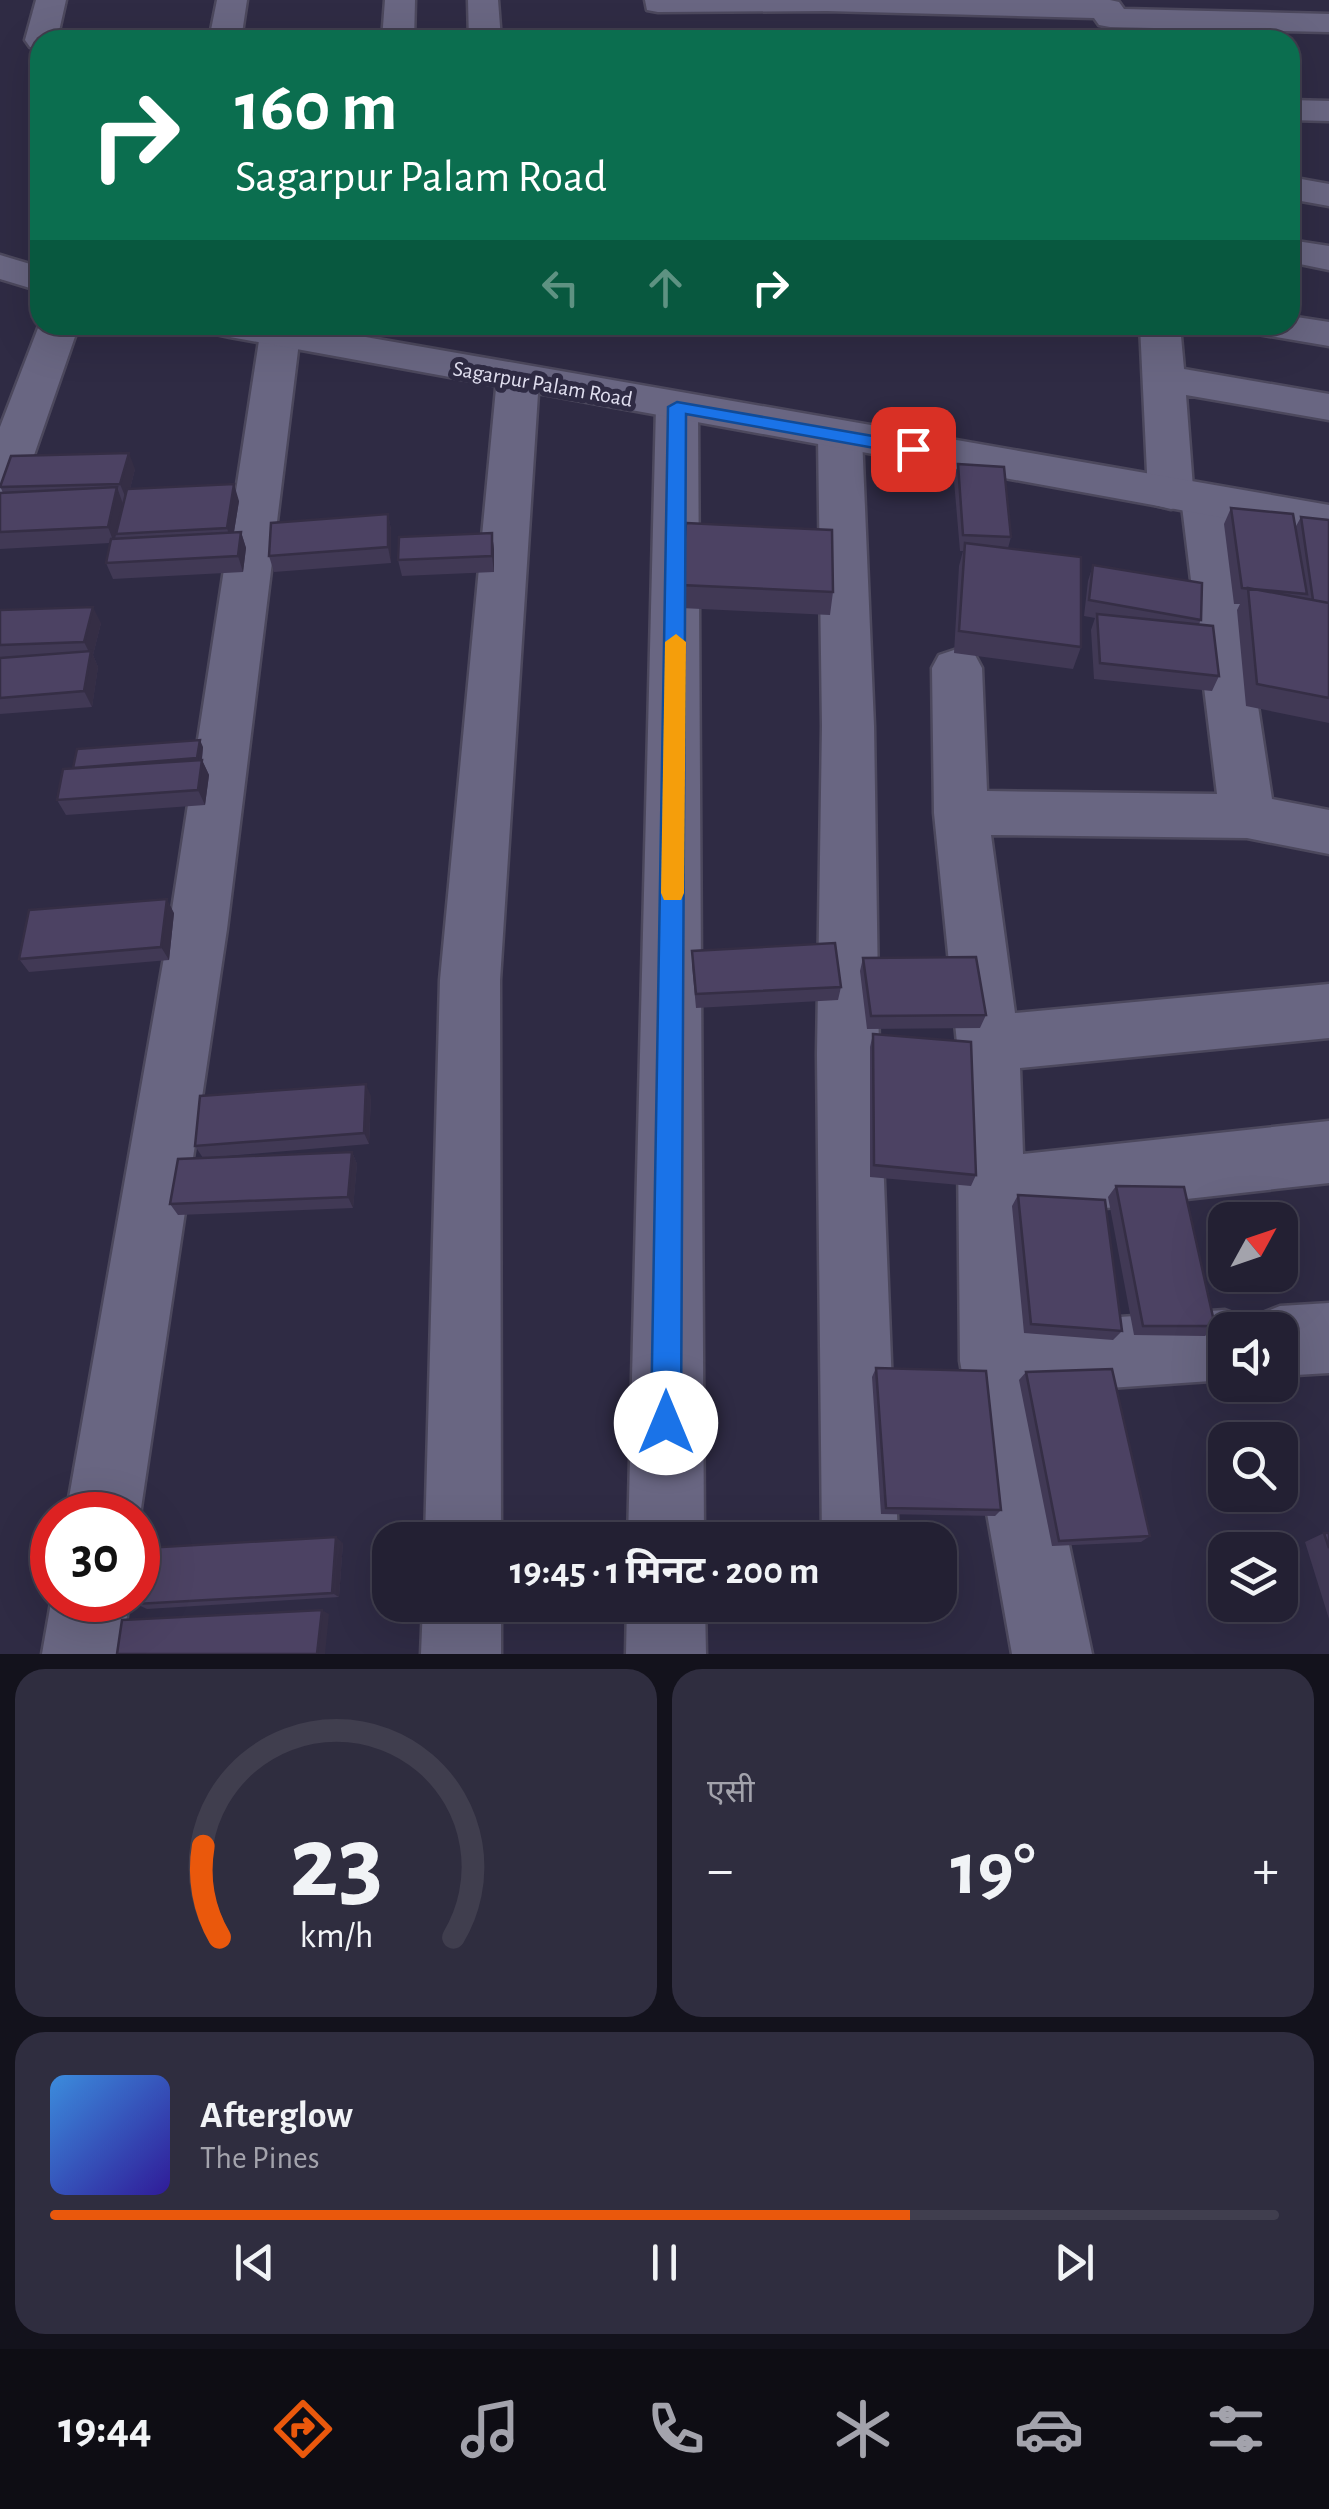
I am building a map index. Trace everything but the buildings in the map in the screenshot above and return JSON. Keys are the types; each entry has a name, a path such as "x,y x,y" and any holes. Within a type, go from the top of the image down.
{"street":[{"path":"39,30 51,0"},
{"path":"227,30 232,0"},
{"path":"398,30 400,0"},
{"path":"483,0 484,30"},
{"path":"672,30 657,2 807,1 1110,17 1329,23"},
{"path":"1300,110 1329,111"},
{"path":"1300,190 1329,196"},
{"path":"1300,254 1329,258"},
{"path":"0,267 30,276"},
{"path":"1300,329 1329,334"},
{"path":"0,487 54,335"},
{"path":"107,1492 198,929 255,335"},
{"name":"Sagarpur Palam Road","path":"282,335 1329,521"},
{"path":"1161,335 1163,378 1247,816"},
{"path":"463,1522 470,980 518,378"},
{"path":"1163,378 1329,407"},
{"path":"666,1522 677,407"},
{"path":"840,436 848,726 848,1054 860,1522"},
{"path":"957,668 961,813 988,1043 996,1361 1052,1654"},
{"path":"961,813 1247,816 1329,832"},
{"path":"988,1043 1329,1011"},
{"path":"990,1189 1329,1152"},
{"path":"1298,1340 1329,1338"},
{"path":"996,1361 1208,1346"},
{"path":"82,1654 87,1622"},
{"path":"461,1654 462,1622"},
{"path":"666,1622 666,1654"}],"slow traffic":[{"path":"673,893 676,642"}],"route":[{"path":"666,1423 677,407 913,449"}]}
